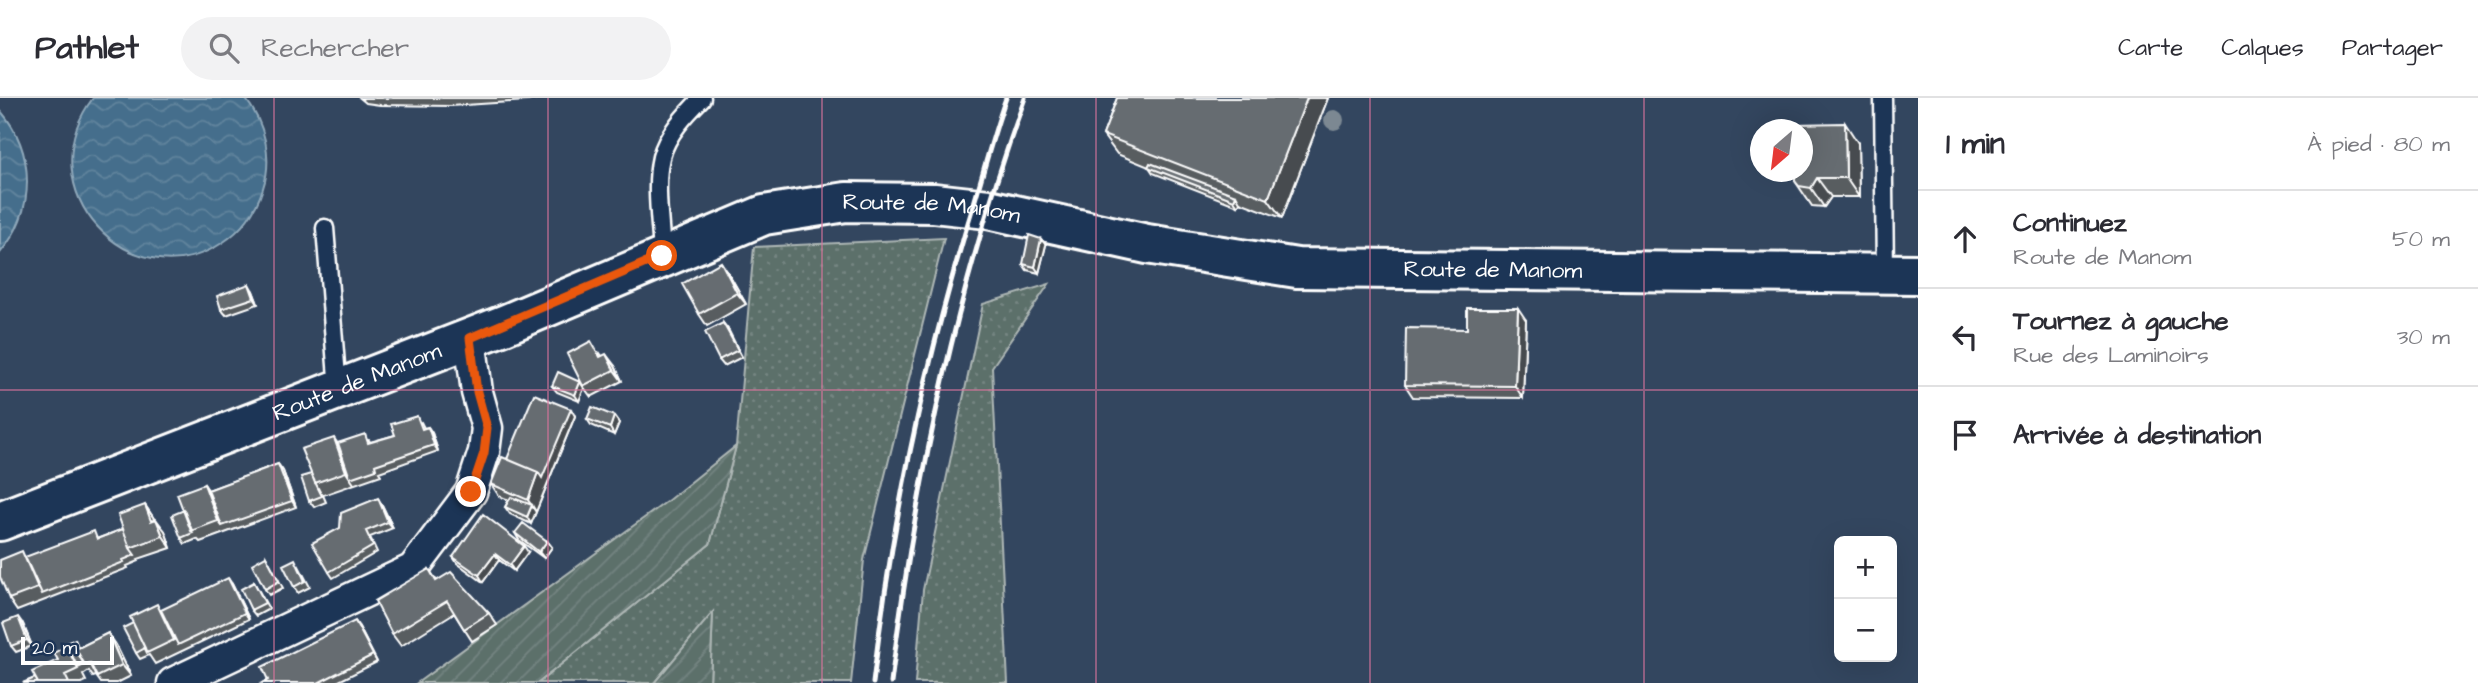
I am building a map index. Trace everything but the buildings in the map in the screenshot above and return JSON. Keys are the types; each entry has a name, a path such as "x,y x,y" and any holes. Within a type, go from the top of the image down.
{"street":[{"name":"Route de Manom","path":"0,521 470,338 764,215 846,202 934,203 988,209 1147,244 1297,268 1901,274"},
{"path":"173,683 413,569 471,492 484,453 487,428 477,392 470,338"}],"lane":[{"path":"662,256 659,182 662,155 682,117 702,98"},
{"path":"1883,98 1901,274"},
{"path":"325,228 338,390"}],"shaded area":[{"path":"944,238 864,560 851,683 710,683 713,613 654,683 538,683 710,544 736,446 754,247"},
{"path":"1049,284 992,367 1008,683 915,683 923,590 983,304"},
{"path":"736,446 710,544 538,683 417,683 666,502"},
{"path":"713,612 710,683 654,683"}],"water":[{"path":"93,98 245,98 262,130 267,165 260,196 242,226 222,243 187,258 153,258 123,247 98,227 80,199 72,167 75,133"},
{"path":"0,110 12,126 20,144 27,182 20,219 12,237 0,253"}],"railway":[{"path":"873,683 890,560 926,379 957,259 1006,98"},
{"path":"891,683 912,534 942,387 979,241 1025,98"}],"route":[{"path":"471,492 484,453 487,428 477,392 470,338 662,256"}]}
